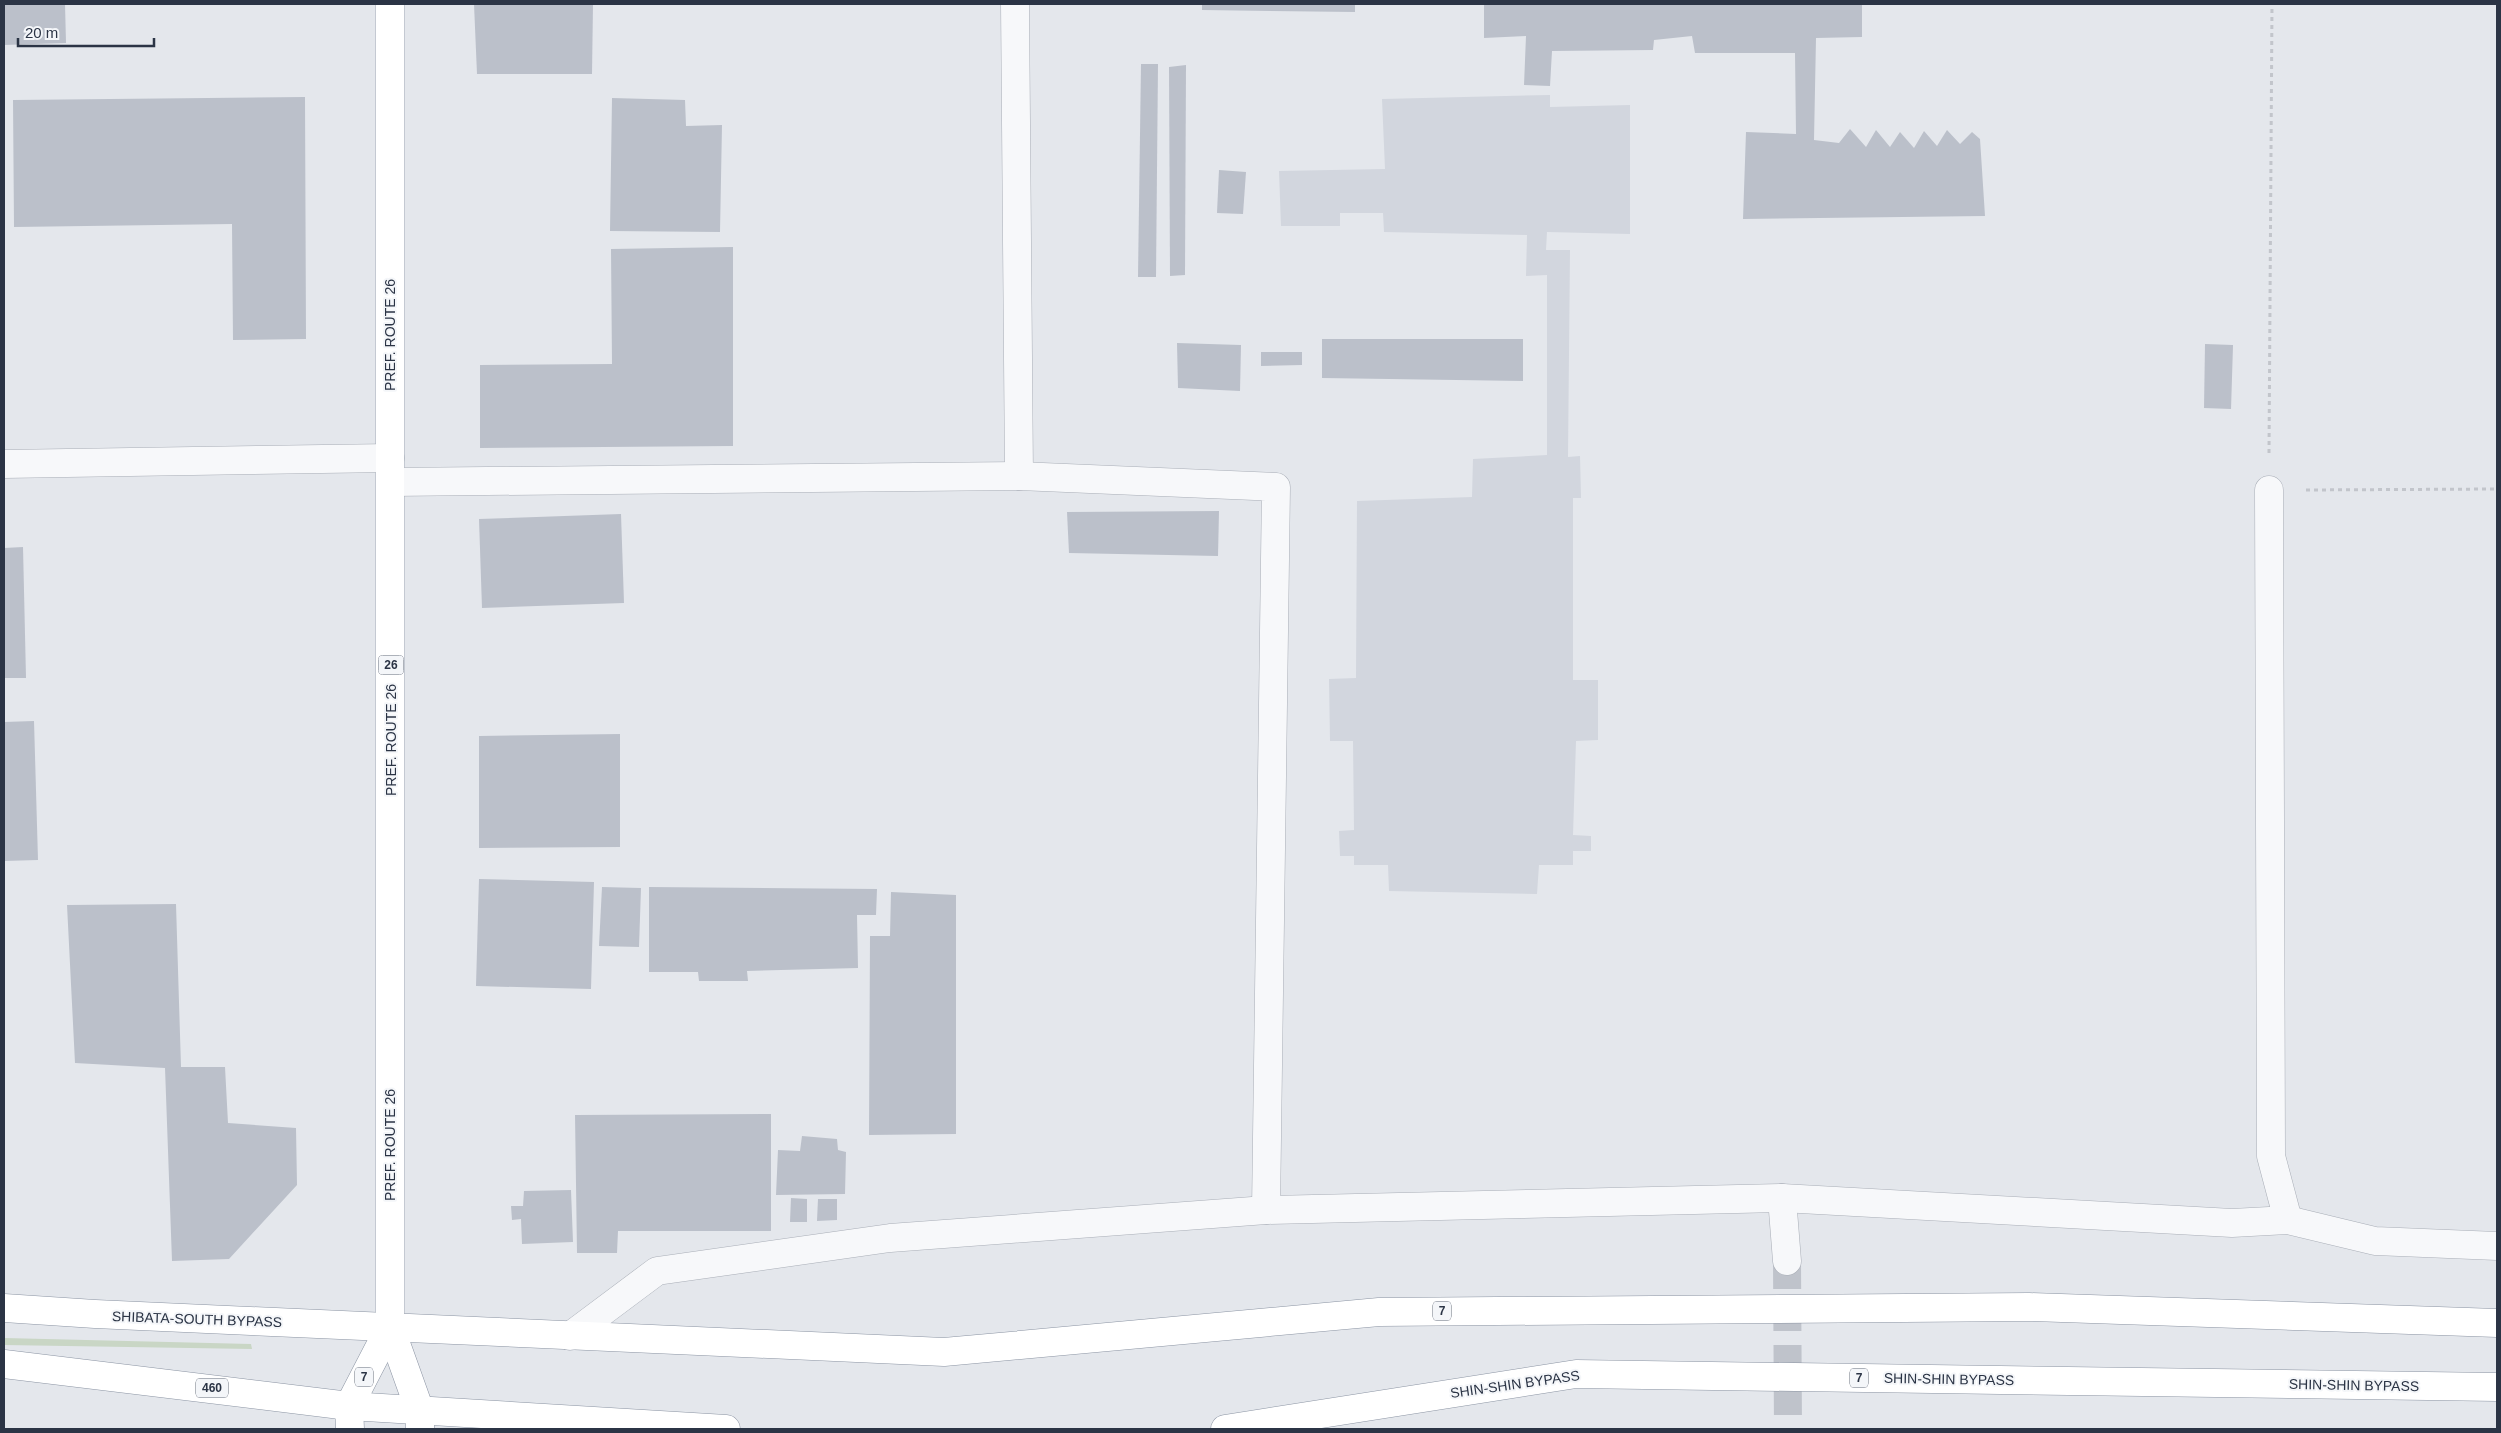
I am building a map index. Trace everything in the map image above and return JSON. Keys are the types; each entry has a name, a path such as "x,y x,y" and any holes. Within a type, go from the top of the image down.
{"main road":[{"name":"PREF. ROUTE 26","path":"390,4 390,1327"},
{"name":"7","path":"350,1418 390,1327 944,1352 1398,1311 2029,1307 2497,1323"},
{"name":"SHIBATA-SOUTH BYPASS","path":"4,1308 105,1315 390,1327"},
{"path":"390,1327 420,1420 726,1429"},
{"name":"460","path":"4,1364 350,1418 420,1420"},
{"name":"SHIN-SHIN BYPASS","path":"1225,1429 1576,1374 2497,1387"}],"street":[{"path":"1015,4 1019,476"},
{"path":"4,464 1019,476 1276,487 1266,1210"},
{"path":"2269,490 2271,1156 2288,1220"},
{"path":"1782,1198 1787,1261"},
{"path":"570,1336 658,1271 890,1238 1266,1210 1782,1198 2232,1223 2288,1220 2375,1241 2497,1246"}],"path":[{"path":"2272,4 2269,490 2497,489"}],"shaded area":[{"path":"1550,95 1550,107 1630,105 1630,234 1547,232 1546,250 1570,250 1568,457 1580,456 1581,498 1573,498 1573,680 1598,680 1598,740 1576,741 1573,835 1591,836 1591,851 1573,851 1573,865 1539,865 1537,894 1389,891 1388,865 1354,865 1354,856 1340,856 1339,831 1354,830 1353,741 1330,741 1329,679 1356,678 1357,501 1472,497 1473,459 1547,455 1547,275 1526,276 1527,235 1384,232 1383,213 1340,213 1340,226 1281,226 1279,171 1385,169 1382,99"}],"green space":[{"path":"4,1338 251,1344 252,1349 4,1345"}],"building":[{"path":"4,4 65,4 66,43 4,45"},
{"path":"474,4 593,4 592,74 477,74"},
{"path":"1202,4 1355,4 1355,12 1202,10"},
{"path":"1484,4 1862,4 1862,37 1816,38 1814,140 1839,143 1850,129 1866,147 1876,130 1890,147 1900,132 1914,148 1924,131 1937,146 1947,130 1960,144 1972,132 1980,139 1985,216 1743,219 1746,132 1796,134 1795,53 1695,53 1692,36 1654,40 1653,50 1552,51 1550,86 1524,85 1526,36 1484,38"},
{"path":"1141,64 1158,64 1156,277 1138,277"},
{"path":"1186,65 1185,275 1170,276 1169,67"},
{"path":"305,97 306,339 233,340 232,224 14,227 13,100"},
{"path":"612,98 685,100 686,126 722,125 720,232 610,231"},
{"path":"1219,170 1246,172 1243,214 1217,213"},
{"path":"733,247 733,446 480,448 480,365 612,364 611,249"},
{"path":"1322,339 1523,339 1523,381 1322,378"},
{"path":"1177,343 1241,345 1240,391 1178,388"},
{"path":"2205,344 2233,345 2231,409 2204,408"},
{"path":"1261,352 1302,352 1302,365 1261,366"},
{"path":"1219,511 1218,556 1069,553 1067,512"},
{"path":"621,514 624,603 482,608 479,519"},
{"path":"23,547 26,678 4,678 4,548"},
{"path":"34,721 38,860 4,861 4,722"},
{"path":"620,734 620,847 479,848 479,736"},
{"path":"479,879 594,882 591,989 476,986"},
{"path":"602,887 641,888 639,947 599,946"},
{"path":"649,887 877,889 876,915 857,915 858,968 747,971 748,981 699,981 698,972 649,972"},
{"path":"891,892 956,895 956,1134 869,1135 870,936 890,936"},
{"path":"176,904 181,1067 225,1067 228,1123 296,1128 297,1185 229,1259 172,1261 165,1068 75,1063 67,905"},
{"path":"771,1114 771,1231 618,1231 617,1253 577,1253 575,1115"},
{"path":"802,1136 837,1139 838,1150 846,1152 845,1194 776,1195 778,1150 800,1151"},
{"path":"571,1190 573,1242 522,1244 521,1219 512,1220 511,1206 523,1206 524,1191"},
{"path":"791,1198 807,1199 807,1222 790,1222"},
{"path":"818,1199 837,1199 837,1220 817,1221"}],"tunnel":[{"path":"1787,1261 1788,1429"}]}
